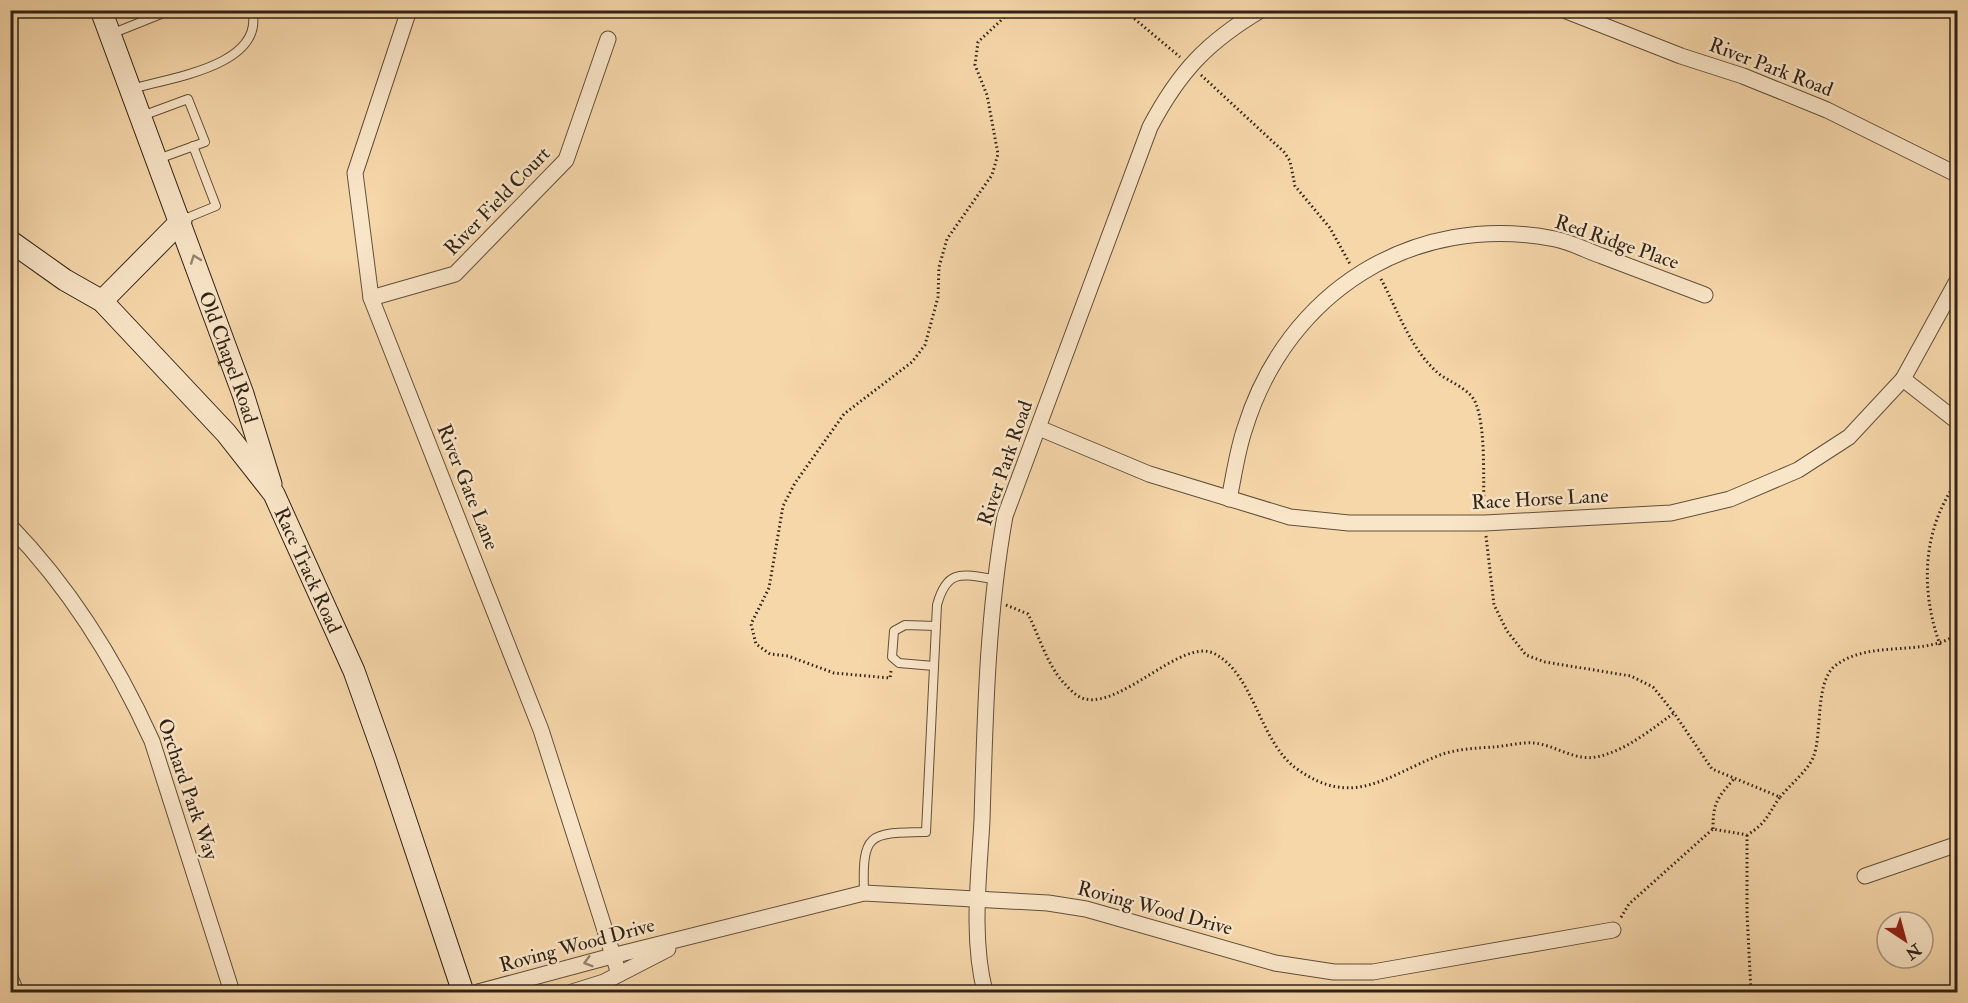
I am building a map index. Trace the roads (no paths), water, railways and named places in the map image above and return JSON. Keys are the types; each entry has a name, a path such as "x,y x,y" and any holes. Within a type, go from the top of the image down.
{"street":[{"name":"Old Chapel Road","path":"101,10 181,221 243,394 274,494"},
{"name":"River Gate Lane","path":"409,10 355,173 371,298 541,730 619,974"},
{"name":"River Park Road","path":"985,993 980,976 976,899 993,579 1005,516 1150,127 1164,100 1190,64 1209,46 1261,10"},
{"name":"River Park Road","path":"1564,10 1681,56 1743,76 1827,110 1958,175"},
{"name":"River Field Court","path":"371,298 456,274 567,160 608,39"},
{"path":"102,301 181,221"},
{"name":"Red Ridge Place","path":"1229,499 1245,428 1273,364 1303,321 1334,290 1402,252 1444,239 1478,234 1516,234 1557,239 1704,295"},
{"name":"Race Track Road","path":"10,242 65,280 102,301 226,433 274,494 354,671 386,758 463,993"},
{"name":"Race Horse Lane","path":"1039,428 1149,474 1290,517 1349,523 1485,523 1671,513 1730,499 1798,470 1849,437 1903,379 1958,279"},
{"path":"1903,379 1958,422"},
{"name":"Orchard Park Way","path":"10,526 43,563 74,607 137,707 152,741 232,993"},
{"path":"1865,876 1958,844"},
{"name":"Roving Wood Drive","path":"478,993 612,956 864,893 1048,903 1086,909 1275,963 1334,972 1373,972 1613,930"},
{"name":"Roving Wood Drive","path":"572,993 619,974 686,939"},
{"path":"10,977 16,993"}],"lane":[{"path":"109,34 171,10"},
{"path":"130,90 229,60 248,43 255,21 252,10"},
{"path":"141,116 188,99 204,142 156,160"},
{"path":"181,221 216,206 193,146"},
{"path":"864,893 863,862 871,840 883,833 927,832 937,605 946,582 964,575 993,579"},
{"path":"934,666 899,663 892,657 894,631 905,625 936,626"}]}
